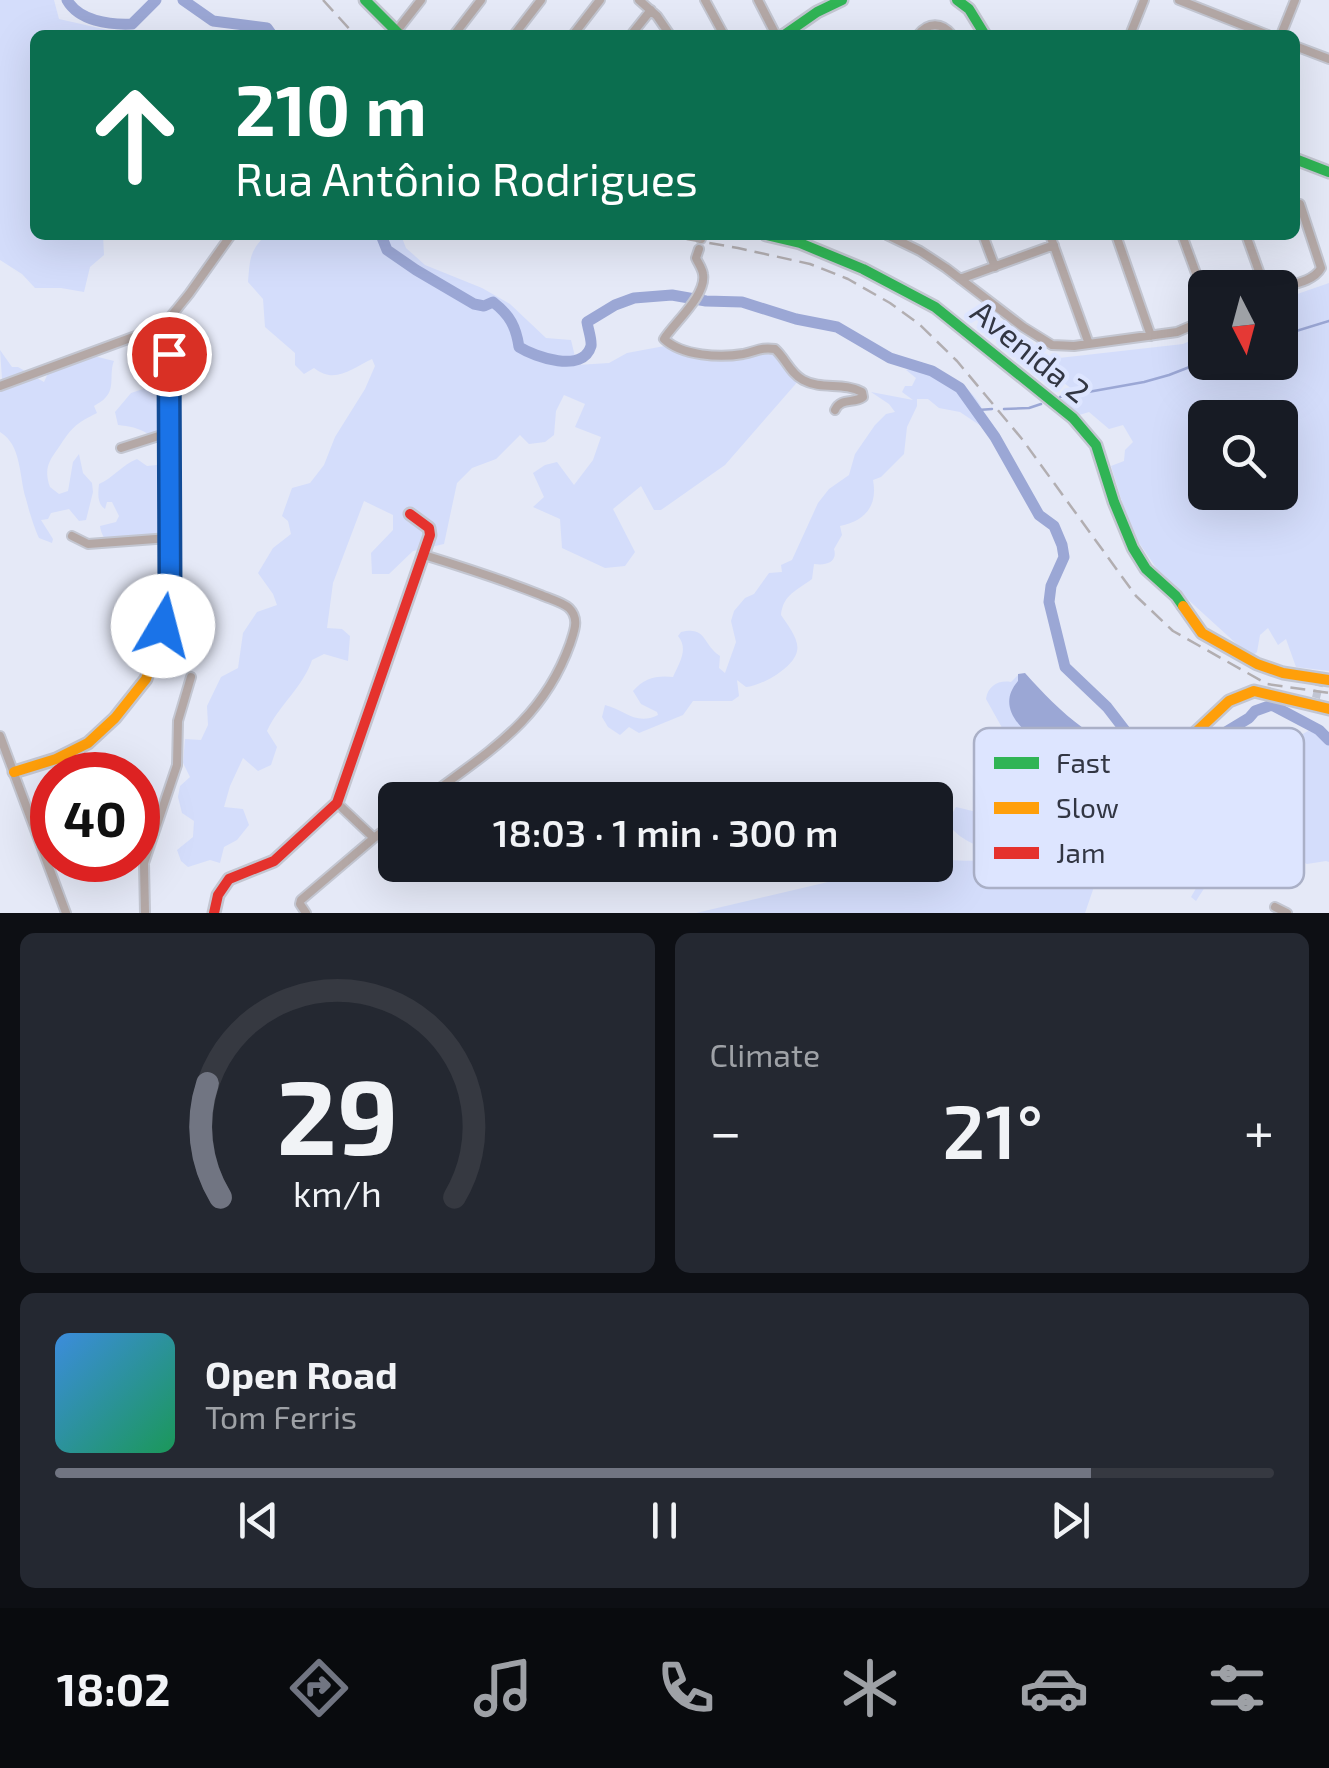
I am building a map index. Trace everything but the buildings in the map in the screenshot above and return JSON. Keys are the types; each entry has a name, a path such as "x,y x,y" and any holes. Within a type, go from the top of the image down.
{"street":[{"path":"366,0 395,30"},
{"path":"400,30 420,0"},
{"path":"458,30 481,0"},
{"path":"518,30 541,0"},
{"path":"577,30 600,0"},
{"path":"639,0 666,30"},
{"path":"705,0 721,30"},
{"path":"758,0 773,30"},
{"path":"810,0 817,12"},
{"path":"791,30 842,0"},
{"path":"957,0 969,9 981,30"},
{"path":"1132,30 1144,0"},
{"path":"1179,0 1255,30"},
{"path":"1283,30 1295,0"},
{"path":"636,30 651,10"},
{"path":"921,30 933,24 948,30"},
{"path":"1300,48 1329,59"},
{"path":"1300,160 1329,172"},
{"path":"1298,282 1312,278 1321,268 1300,204"},
{"path":"0,386 164,326 227,240"},
{"name":"Avenida 2","path":"804,240 935,307 1073,418 1096,445 1133,548 1146,568 1176,596 1202,633 1257,664 1320,690"},
{"path":"899,240 920,251 1036,336 1061,346 1151,336 1188,327"},
{"path":"985,240 995,267"},
{"path":"1052,240 1089,344"},
{"path":"1118,240 1151,336"},
{"path":"1184,240 1195,270"},
{"path":"1248,240 1259,270"},
{"path":"700,241 697,261 702,283 690,308 664,339 686,351 711,355 776,348 800,379 862,392 864,397 842,402 834,410"},
{"path":"960,279 1054,245"},
{"path":"14,772 56,759 88,742 115,718 146,680 170,592 169,354 164,326"},
{"path":"121,448 168,433"},
{"path":"214,913 218,896 229,880 280,856 337,804 431,531 410,514"},
{"path":"72,536 88,544 169,538"},
{"path":"424,554 562,604 572,610 576,622 562,666 532,713 513,733 448,782"},
{"path":"145,913 144,863 177,765 178,721 191,677"},
{"path":"1200,728 1227,702 1245,692 1320,690 1329,709"},
{"path":"0,736 66,913"},
{"path":"337,804 374,838"},
{"path":"306,913 301,900 378,835"},
{"path":"1275,906 1287,913"}],"shaded area":[{"path":"0,0 54,0 59,19 108,30 30,30 30,240 103,240 104,255 90,267 84,292 35,288 0,260"},
{"path":"261,240 403,240 425,265 510,304 546,338 571,340 577,365 609,363 627,353 670,345 711,355 775,349 800,379 725,465 661,510 654,510 641,486 613,509 635,552 625,566 605,568 562,548 560,519 533,507 544,497 533,473 557,462 574,485 593,460 601,437 575,427 585,404 564,395 556,411 554,435 545,442 529,444 520,435 496,459 472,468 457,483 444,544 413,551 389,574 372,574 371,553 393,530 393,515 364,501 333,583 327,628 342,629 350,636 348,661 324,654 312,660 267,731 277,747 271,765 258,771 243,758 230,786 224,807 243,809 249,825 237,840 224,847 220,863 210,860 188,867 177,850 193,837 194,821 182,813 178,797 180,786 190,777 183,763 185,739 201,740 208,725 207,706 221,677 238,668 243,633 257,612 277,605 258,573 273,548 291,534 288,521 282,516 292,488 310,483 324,465 335,437 375,366 372,359 343,373 329,375 314,368 304,374 295,365 295,353 265,327 263,299 248,282 256,246"},
{"path":"1329,283 1329,671 1296,667 1286,639 1278,645 1268,628 1260,635 1257,652 1251,657 1161,575 1131,531 1111,466 1124,461 1125,450 1133,442 1123,425 1109,429 1089,412 1076,416 1061,400 1072,389 1053,381 1059,370 1059,358 1188,342 1188,380 1298,380 1298,294"},
{"path":"164,335 175,344 172,424 176,448 166,529 130,537 114,546 104,538 100,526 116,522 119,516 112,502 107,502 105,509 101,504 99,484 137,459 147,466 157,465 164,457 147,433 118,425 115,412 131,393 158,384 155,350"},
{"path":"0,350 12,367 44,382 50,369 90,355 114,361 110,389 94,406 97,413 72,429 49,464 50,487 59,494 68,491 73,462 79,454 93,492 86,520 79,521 69,509 41,520 52,543 39,538 16,453 0,432"},
{"path":"906,370 940,373 961,384 977,400 987,422 981,426 960,412 939,408 928,399 917,399 907,427 904,454 873,480 868,511 840,526 842,535 833,560 814,564 812,579 785,602 781,615 797,642 790,664 752,686 746,687 737,680 739,696 732,701 693,701 683,715 639,733 629,727 620,735 608,727 602,717 605,705 637,718 658,715 641,704 633,691 651,678 673,677 683,651 678,636 681,632 700,634 720,656 719,668 725,673 736,642 731,621 734,611 754,594 769,573 782,572 781,565 792,560 818,503 829,489 849,475 855,454 875,425 886,414 895,412 871,392 913,400 902,392 916,378"},
{"path":"1025,673 1084,728 1022,728 1012,713 1010,698 1018,674"},
{"path":"1019,674 1029,728 1002,728 986,699 994,685 1011,682"},
{"path":"1304,733 1329,737 1329,862 1304,863"},
{"path":"956,807 974,811 974,844 956,833"},
{"path":"953,860 974,860 974,888 1094,888 1085,913 696,913 828,882 953,882"},
{"path":"1196,888 1204,888 1196,901 1191,897"}],"waterway":[{"path":"67,0 87,17 123,24 132,24 156,0"},
{"path":"183,0 213,21 268,30"},
{"path":"383,240 387,250 474,304 484,306 493,302 511,322 519,347 558,361 579,359 586,354 591,346 587,322 615,305 634,298 672,295 742,302 837,327 890,358 932,371 960,388 995,437 1039,515 1054,526 1062,545 1064,557 1051,586 1049,602 1065,667 1123,728"},
{"path":"1298,330 1329,321"},
{"path":"1060,397 1144,382 1188,368"},
{"path":"1004,409 1041,404"},
{"path":"978,410 992,409"},
{"path":"1232,728 1255,711 1272,705 1319,730 1329,740"}],"tunnel":[{"path":"1316,698 1319,685"}],"railway":[{"path":"323,0 350,30"},
{"path":"692,240 810,264 848,279 890,303 919,324 957,361 1022,439 1136,596 1173,631 1267,684 1329,693"}],"traffic: fast":[{"path":"365,0 395,30"},
{"path":"791,30 842,0"},
{"path":"957,0 969,9 982,30"},
{"path":"1300,161 1329,172"},
{"path":"787,240 863,269 935,307 1073,418 1096,445 1133,548 1146,569 1183,606"}],"traffic: slow":[{"path":"14,772 56,759 88,743 115,718 146,679 170,592 168,433"},
{"path":"1183,606 1202,633 1257,664 1283,673 1329,680"},
{"path":"1200,728 1229,701 1254,691 1329,709"}],"traffic: jam":[{"path":"214,913 218,895 229,879 274,861 337,803 430,535 429,528 410,514"}],"route":[{"path":"163,626 170,592 169,354"}]}
